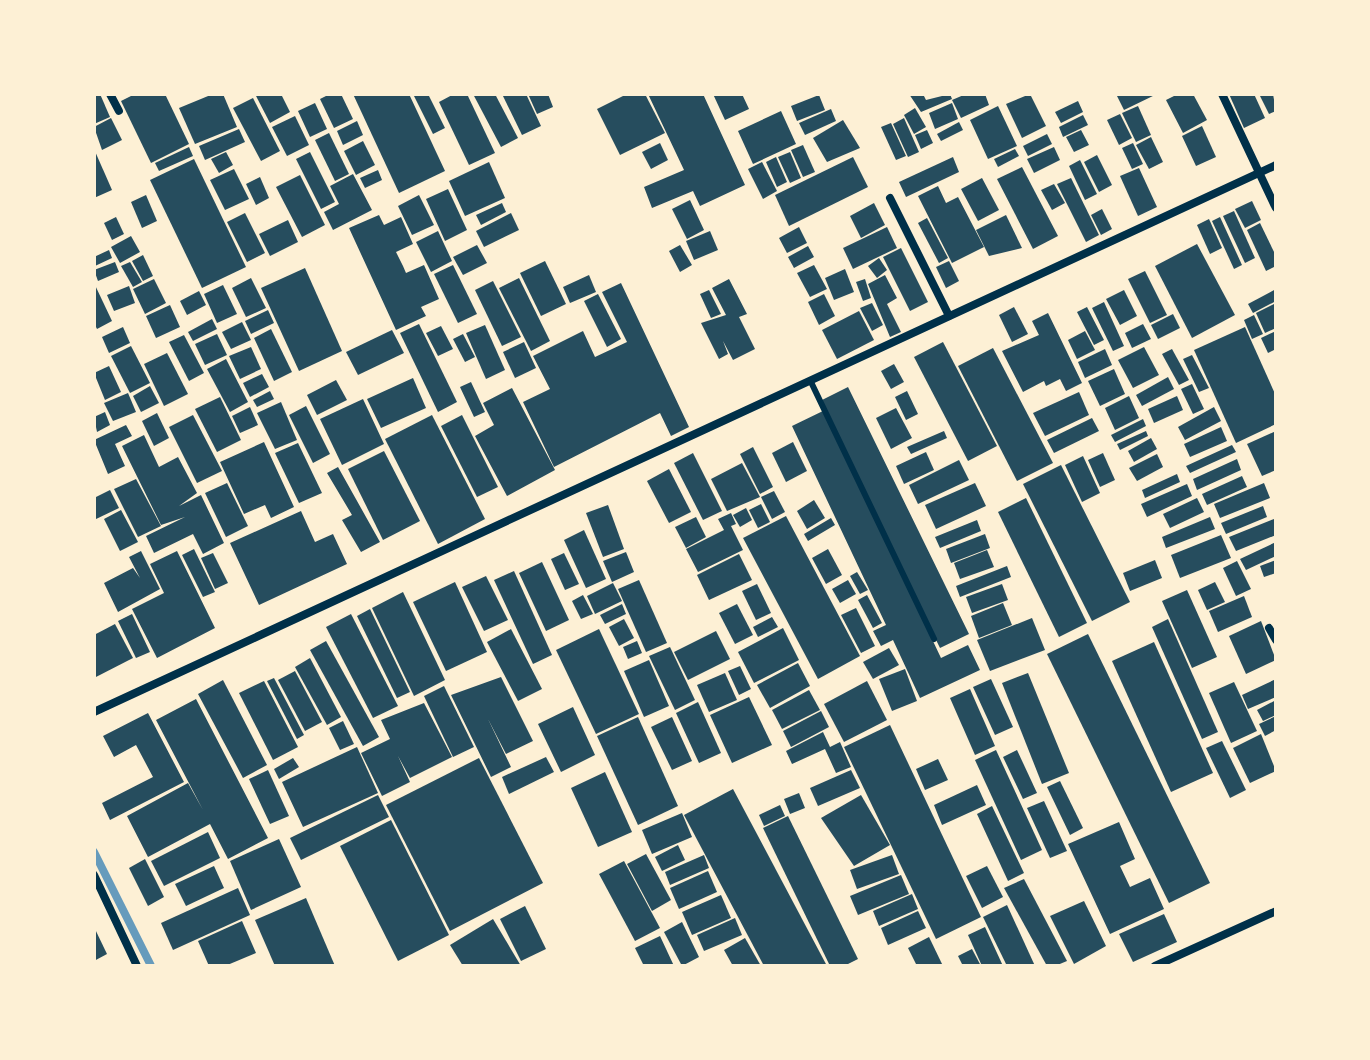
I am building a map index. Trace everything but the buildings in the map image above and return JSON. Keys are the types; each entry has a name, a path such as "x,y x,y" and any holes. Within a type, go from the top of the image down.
{"street":[{"path":"110,94 119,111"},
{"path":"1222,94 1276,208"},
{"path":"94,712 1276,165"},
{"path":"890,198 949,316"},
{"path":"1269,628 1276,640"},
{"path":"94,875 137,966"},
{"path":"1155,966 1276,911"}],"lane":[{"path":"811,382 934,639"}],"waterway":[{"path":"94,852 151,966"}]}
